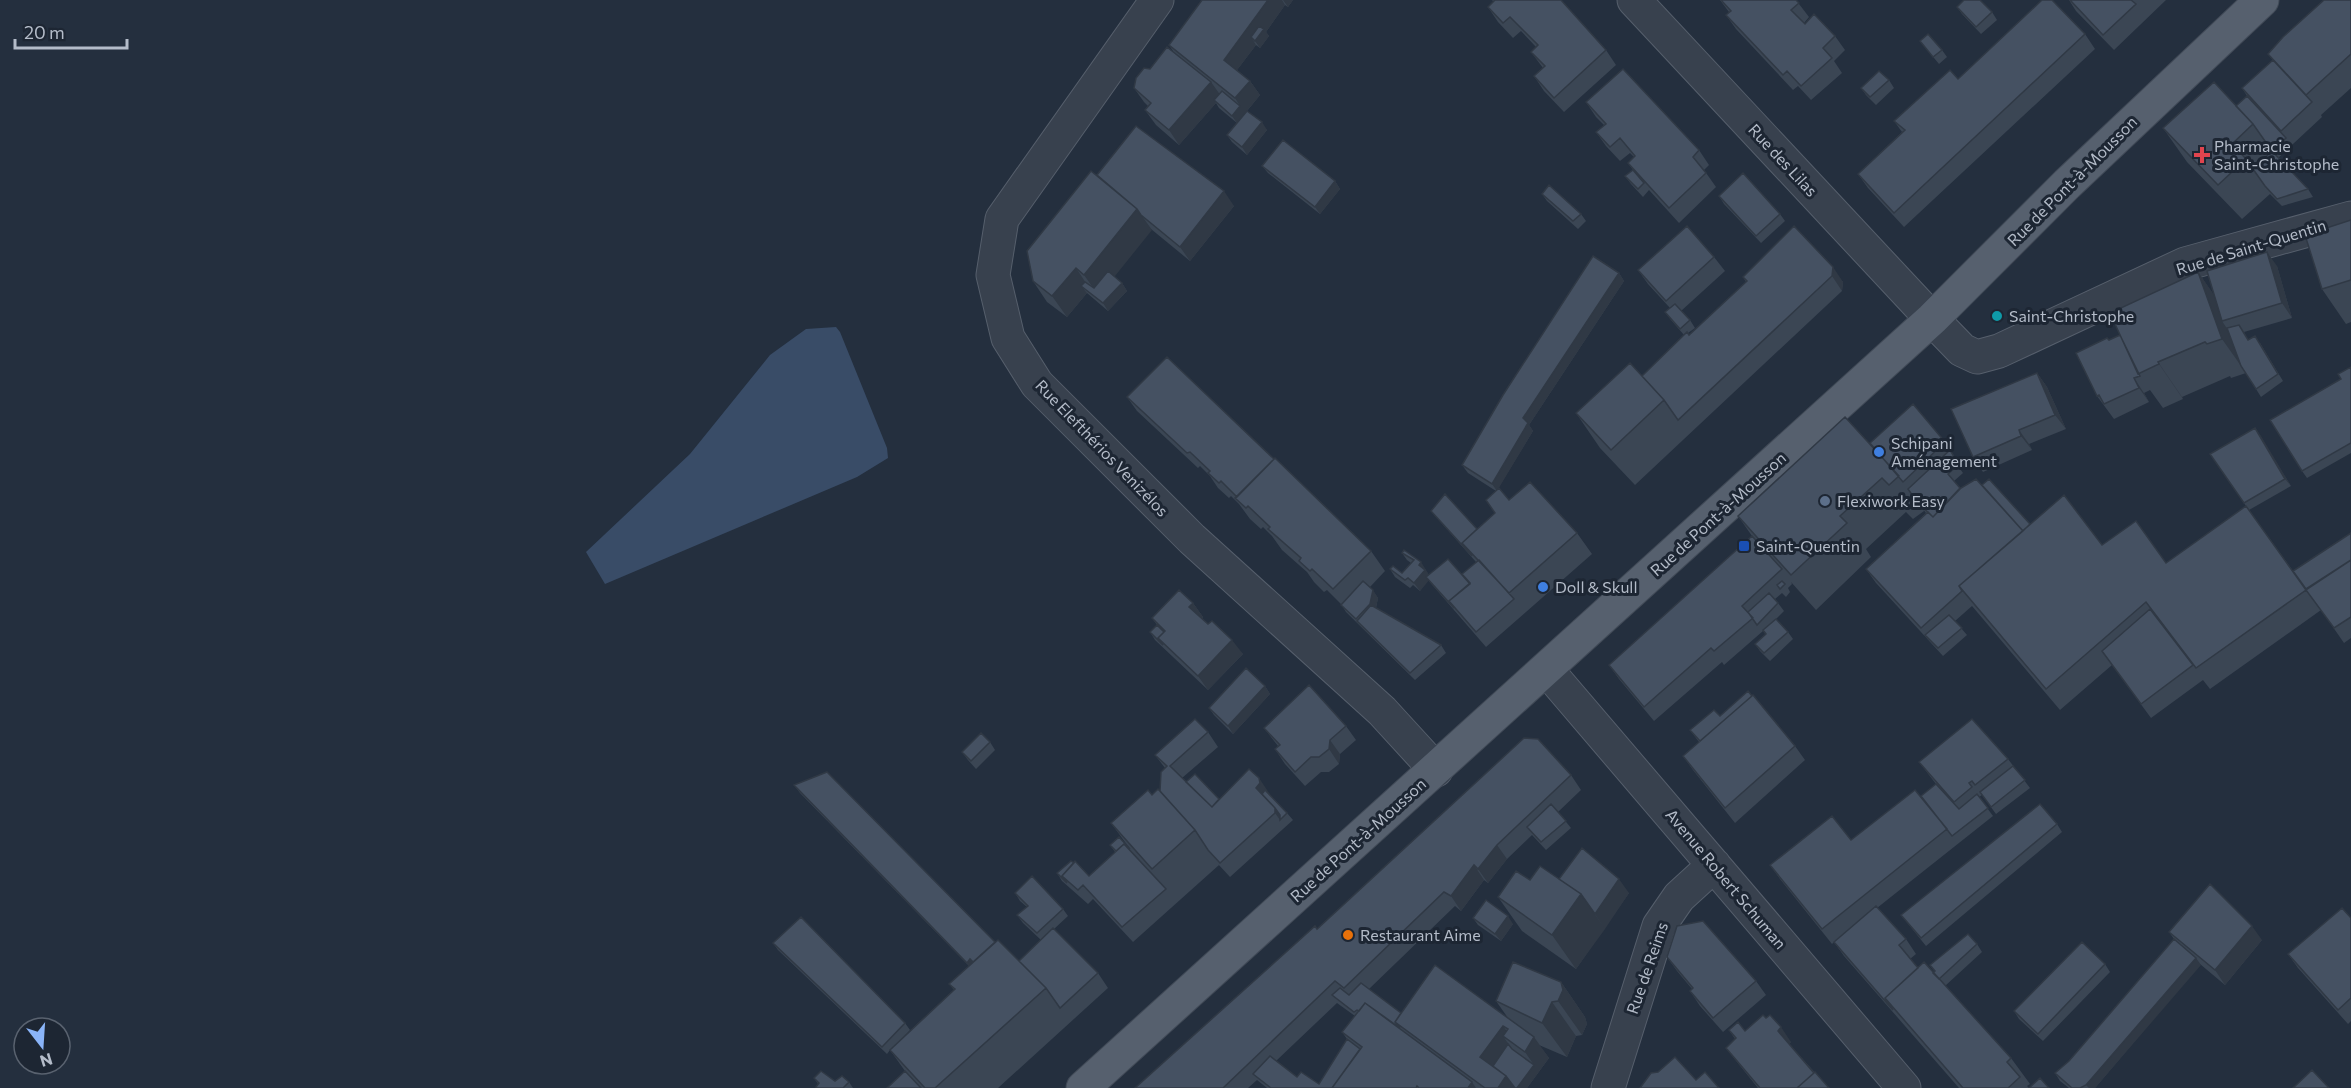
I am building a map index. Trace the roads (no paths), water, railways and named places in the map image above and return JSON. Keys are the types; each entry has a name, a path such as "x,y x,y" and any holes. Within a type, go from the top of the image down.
{"main road":[{"name":"Rue de Pont-à-Mousson","path":"1083,1088 1932,319 2075,176 2262,0"}],"street":[{"name":"Rue Elefthérios Venizélos","path":"1157,0 1002,219 993,275 1008,338 1037,384 1192,539 1382,711 1436,770"},
{"name":"Rue des Lilas","path":"1634,0 1932,319"},
{"name":"Rue de Saint-Quentin","path":"1932,319 1962,350 1977,357 1999,351 2185,264 2351,218"},
{"name":"Avenue Robert Schuman","path":"1547,670 1904,1088"},
{"name":"Rue de Reims","path":"1608,1088 1659,926 1679,897 1714,865"}],"water":[{"path":"836,327 887,448 888,458 857,477 605,584 586,552 690,454 770,355 806,329"}],"place":[{"name":"Pharmacie Saint-Christophe","path":"2202,155"},
{"name":"Saint-Christophe","path":"1997,316"},
{"name":"Schipani Aménagement","path":"1879,452"},
{"name":"Flexiwork Easy","path":"1825,501"},
{"name":"Saint-Quentin","path":"1744,546"},
{"name":"Doll & Skull","path":"1543,587"},
{"name":"Restaurant Aime","path":"1348,935"}]}
